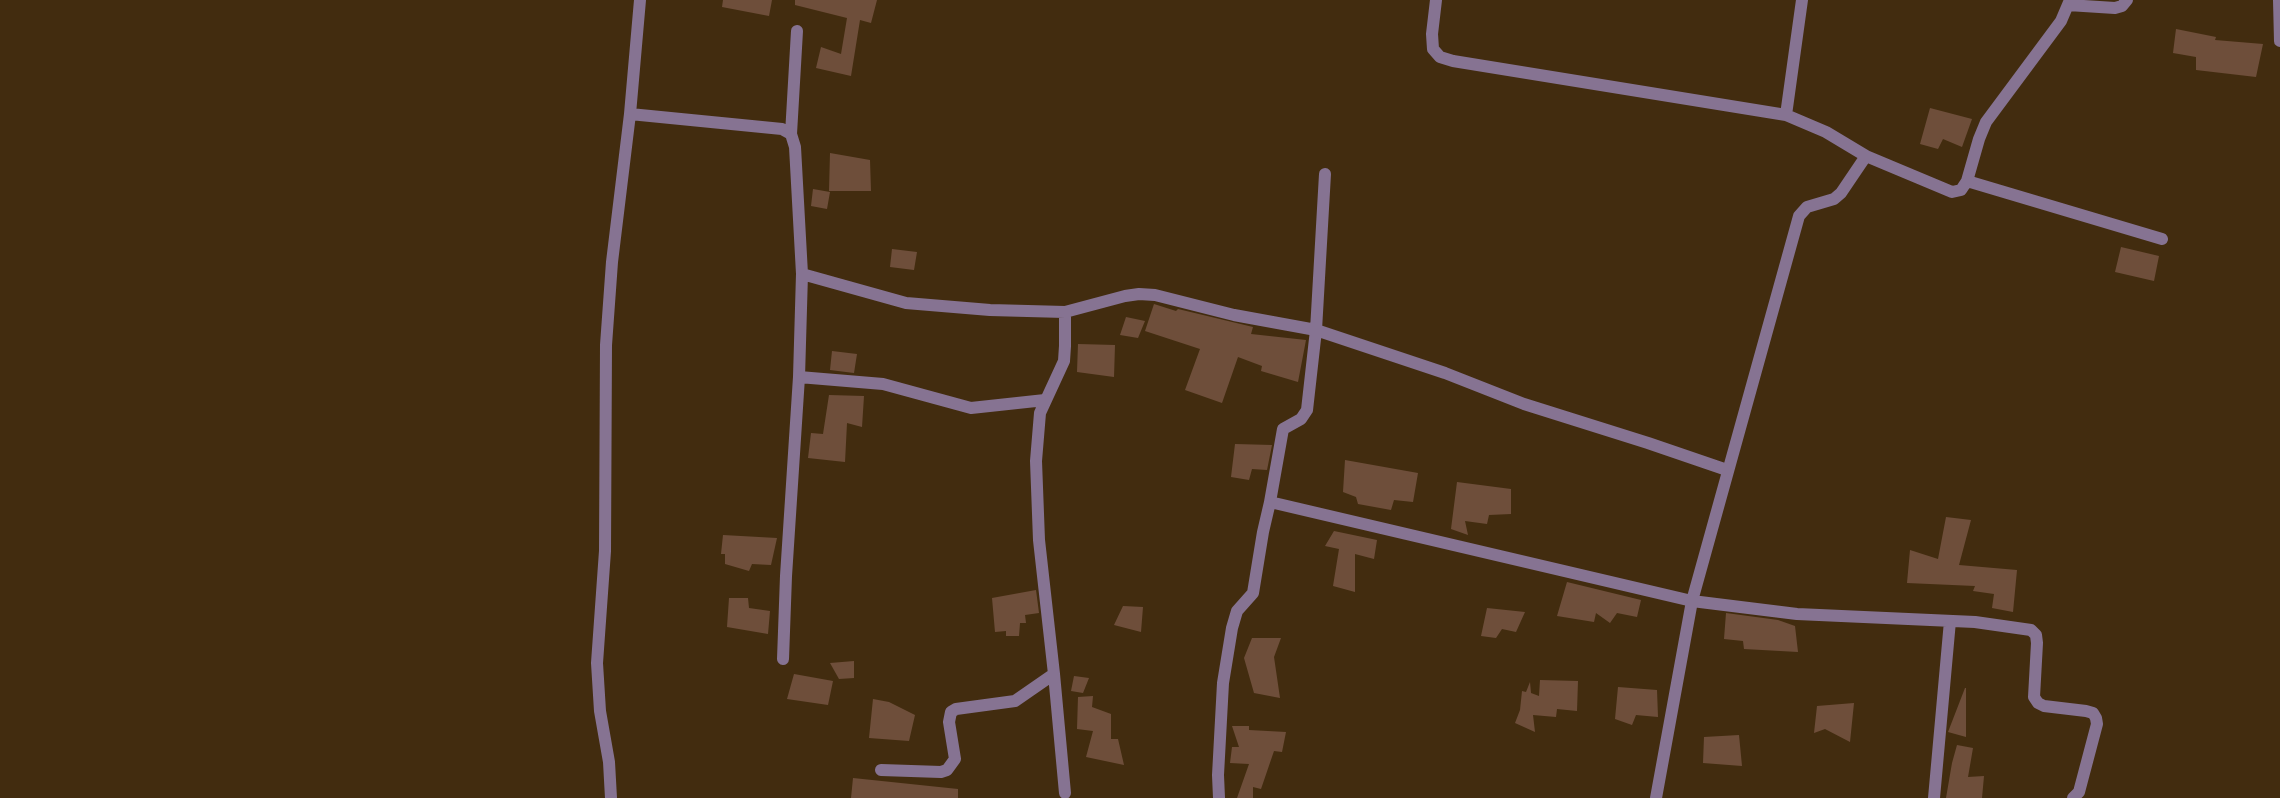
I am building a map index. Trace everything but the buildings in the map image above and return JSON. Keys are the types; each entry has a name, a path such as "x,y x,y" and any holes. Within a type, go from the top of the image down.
{"street":[{"path":"611,798 609,762 600,711 597,663 605,551 606,345 612,262 630,114 640,0"},
{"path":"1436,0 1432,34 1433,49 1440,57 1786,115 1826,132 1866,156 1952,192 1961,190 1967,181 1986,122 2061,21 2069,2 2115,8 2122,6 2127,0"},
{"path":"1786,115 1802,0"},
{"path":"2279,0 2280,41"},
{"path":"783,659 786,576 800,376 802,274 795,147 791,134 797,32"},
{"path":"630,114 782,129 791,134"},
{"path":"1656,798 1692,601 1799,216 1807,207 1834,199 1841,193 1866,156"},
{"path":"1219,798 1223,683 1232,628 1237,611 1252,593 1283,429 1301,419 1307,411 1316,330 1325,174"},
{"path":"1967,181 2162,239"},
{"path":"802,274 915,304 1065,312 1125,296 1155,295 1234,315 1316,330 1445,373 1524,404 1727,470"},
{"path":"1065,312 1064,361 1040,413 1036,461 1039,540 1065,793"},
{"path":"800,376 884,384 971,408 1045,400"},
{"path":"1270,502 1692,601 1797,614 1950,621 2031,630 2037,635 2034,697 2038,703 2044,706 2093,713 2097,724 2079,792 2073,798"},
{"path":"1934,798 1950,621"},
{"path":"881,770 941,772 947,770 955,759 949,722 951,712 956,709 1014,701 1054,674"}]}
